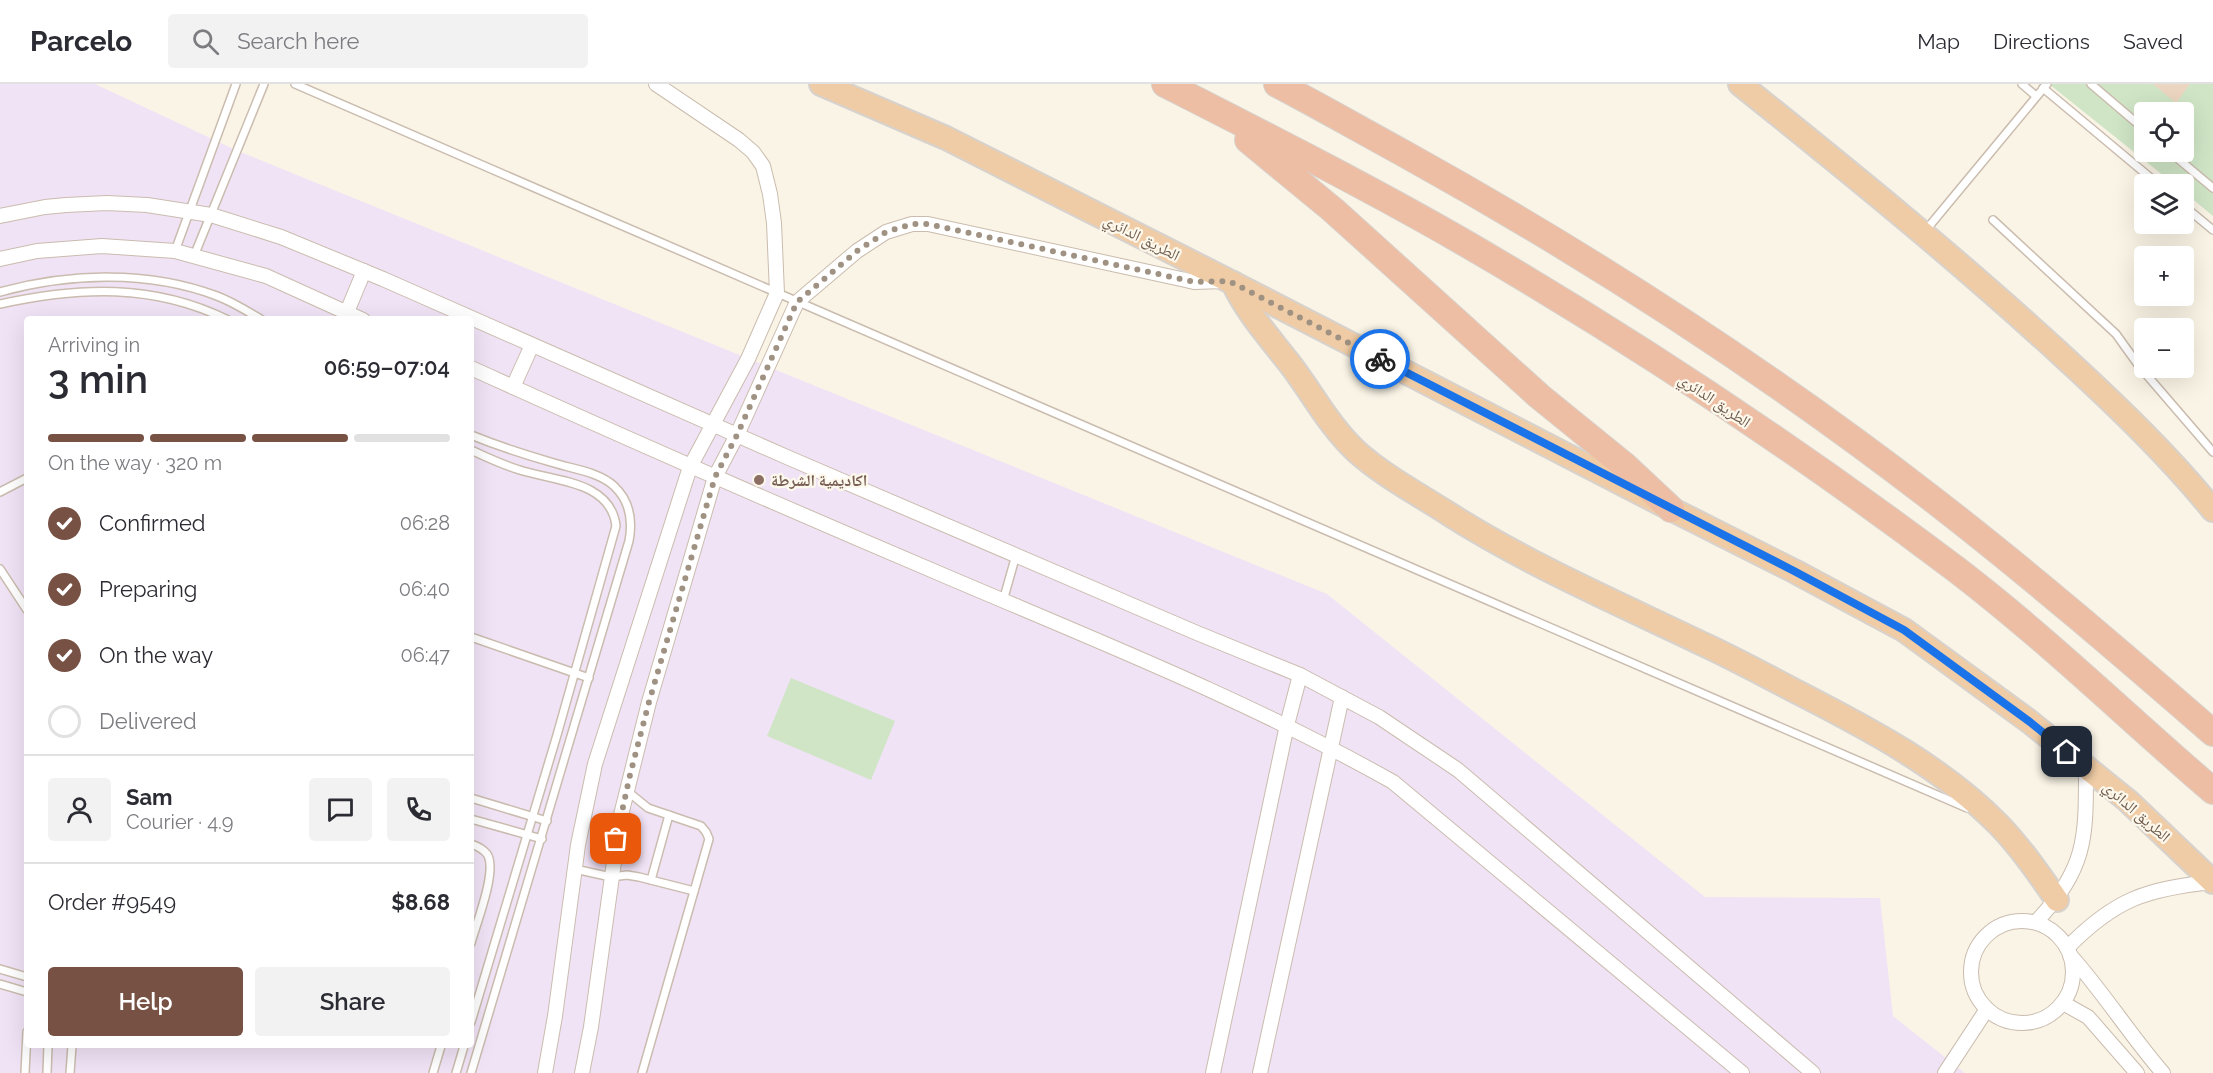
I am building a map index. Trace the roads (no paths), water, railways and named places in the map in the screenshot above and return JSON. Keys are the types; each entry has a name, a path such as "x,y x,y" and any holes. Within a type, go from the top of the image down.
{"highway":[{"name":"الطريق الدائري","path":"821,84 946,138 1794,571 1904,630 2030,722 2128,801 2213,882"},
{"name":"الطريق الدائري","path":"1165,84 1455,238 1628,343 1796,454 1960,572 2105,693 2213,791"},
{"path":"1277,84 1483,197 1560,243 1776,385 1858,443 2000,552 2070,609 2213,733"},
{"path":"1740,84 1924,233 2015,312 2114,404 2213,510"},
{"path":"1204,104 1333,210 1497,360 1624,465 1671,509"},
{"path":"1231,282 1252,317 1290,364 1328,420 1342,437 1377,467 1492,541 1544,569 1721,653 1832,710 1910,755 1964,793 1992,819 2025,855 2057,900"}],"street":[{"path":"545,1073 575,869 595,764 690,467 748,359 777,293 772,203 763,166 753,152 739,140 656,84"},
{"path":"0,216 45,207 107,203 147,205 211,215 281,237 465,316"},
{"path":"582,1073 591,1027 611,877 626,790 649,702 715,477 737,435 797,302 866,245 886,232 912,224 928,224 1194,282 1231,282"},
{"path":"0,259 37,251 102,246 175,251 266,276 355,316"},
{"path":"347,312 364,272"},
{"path":"474,320 1016,555 1300,675 1379,717 1458,770 1812,1073"},
{"path":"513,387 532,345"},
{"path":"474,369 690,467 1199,684 1330,746 1393,782 1742,1073"},
{"path":"1214,1073 1287,725 1300,675"},
{"path":"1260,1073 1342,697"},
{"path":"2036,922 2057,900 2074,870 2084,837 2086,767"},
{"path":"2069,952 2104,915 2125,902 2148,892 2172,886 2213,882"},
{"path":"2069,952 2073,972 2071,988 2063,1003 2051,1015 2035,1022 2018,1024 2002,1020 1987,1009 1973,992 1969,969 1976,947 1991,929 2013,920 2036,922 2049,927 2060,936 2069,952 2090,977 2114,1012 2163,1073"},
{"path":"2063,1003 2085,1014 2137,1073"},
{"path":"1945,1073 1987,1009"}],"lane":[{"path":"175,251 237,84"},
{"path":"194,256 264,84"},
{"path":"296,84 1992,819"},
{"path":"2022,84 2036,96"},
{"path":"2091,84 2134,121"},
{"path":"1924,233 2045,86 2146,174"},
{"path":"2182,162 2213,188"},
{"path":"2194,214 2213,230"},
{"path":"1993,220 2116,333 2144,372 2213,452"},
{"path":"0,292 75,279 140,279 169,282 202,291 220,297 255,316"},
{"path":"0,304 69,291 128,292 184,302 219,316"},
{"path":"471,1073 542,839 632,526 628,506 615,487 593,475 474,436"},
{"path":"474,451 513,468 586,488 606,501 611,508 616,526 575,673 474,1012"},
{"path":"474,456 487,457"},
{"path":"0,492 24,480"},
{"path":"1003,601 1016,555"},
{"path":"0,569 24,605"},
{"path":"474,638 589,678"},
{"path":"626,790 648,808 701,826 709,839 642,1073"},
{"path":"474,799 547,821"},
{"path":"651,880 669,815"},
{"path":"474,820 542,839"},
{"path":"474,845 488,855 491,871 474,932"},
{"path":"575,869 611,877 627,875 694,891"},
{"path":"0,969 24,976"},
{"path":"0,984 24,991"},
{"path":"25,1073 26,1048"},
{"path":"47,1073 48,1048"},
{"path":"70,1073 72,1048"},
{"path":"433,1073 440,1048"},
{"path":"456,1073 463,1048"}],"place":[{"name":"اكاديمية الشرطة","path":"759,480"}]}
